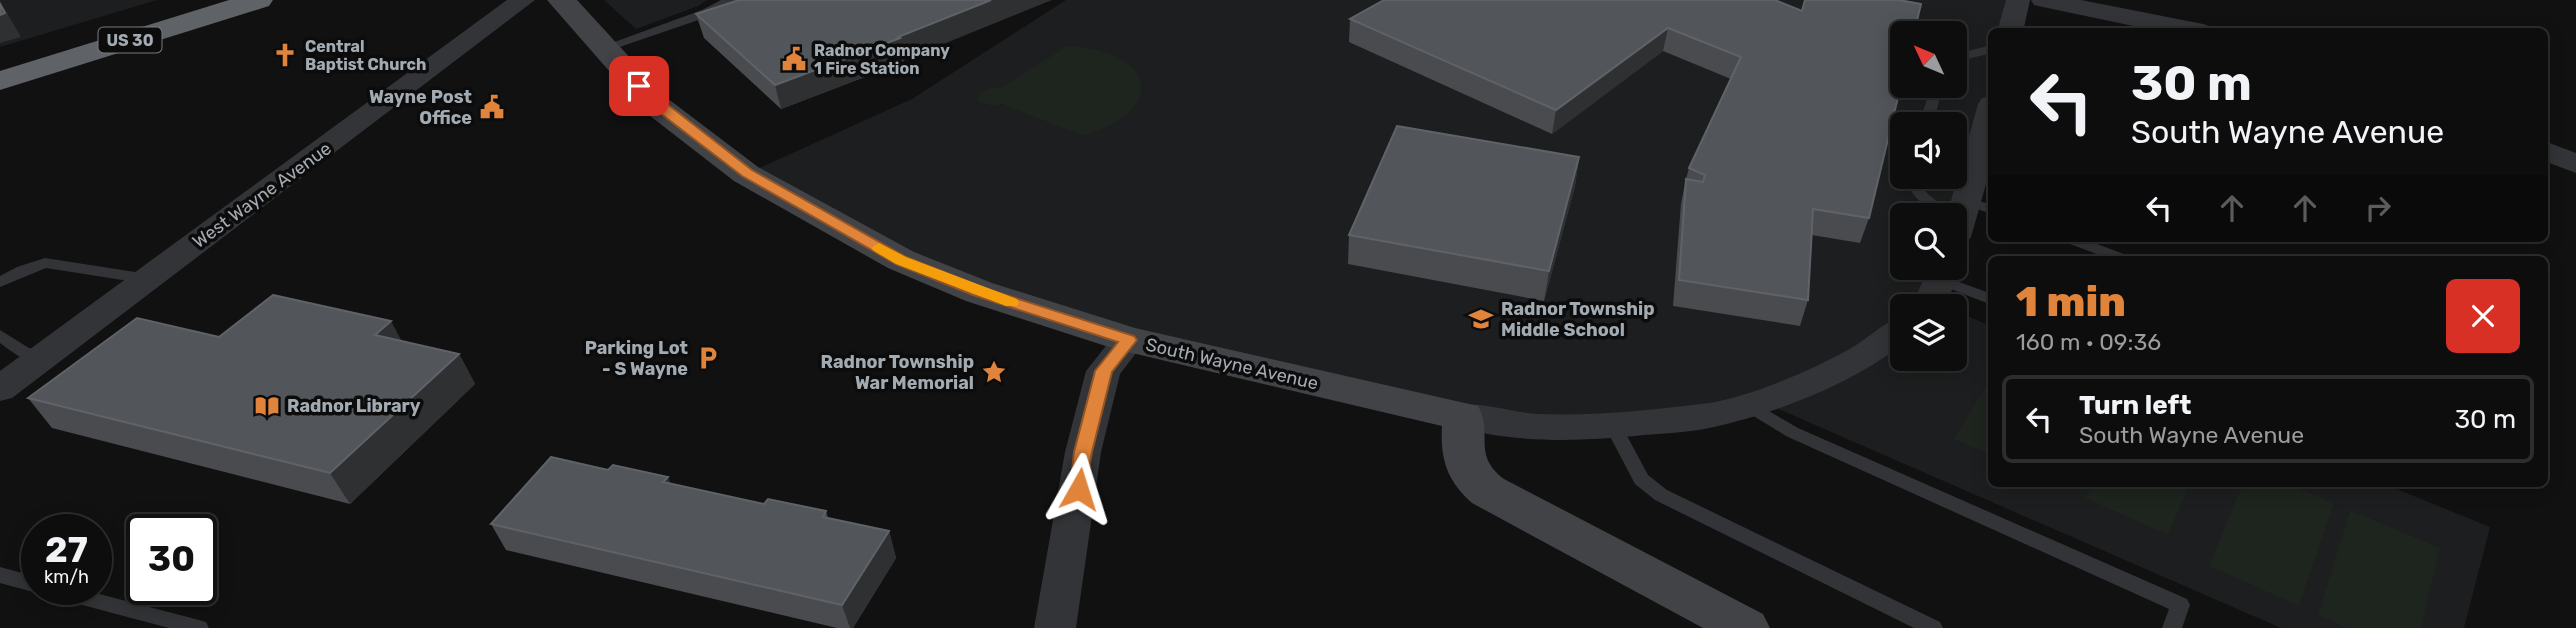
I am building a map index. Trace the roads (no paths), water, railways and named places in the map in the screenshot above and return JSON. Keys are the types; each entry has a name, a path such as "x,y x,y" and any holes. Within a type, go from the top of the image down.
{"highway":[{"name":"US 30","path":"0,81 259,0"}],"main road":[{"name":"South Wayne Avenue","path":"561,0 656,104 747,173 901,260 979,292 1129,340 1463,416"},
{"path":"1463,416 1462,445 1471,477 1488,491 1746,628"}],"street":[{"name":"West Wayne Avenue","path":"0,389 523,0"},
{"path":"2011,28 2018,0"},
{"path":"2043,0 2183,28"},
{"path":"1966,203 1988,119"},
{"path":"2548,152 2576,164"},
{"path":"1463,416 1536,427 1614,425 1712,415 1748,405 1819,378 1865,355 1890,337"},
{"path":"1055,628 1086,438 1104,371 1129,340"}],"lane":[{"path":"604,48 706,12 730,0"},
{"path":"1967,55 1988,50"},
{"path":"1917,189 1935,203"},
{"path":"2078,242 2116,256"},
{"path":"0,282 22,270 45,263 148,279"},
{"path":"1937,285 1988,299"},
{"path":"0,335 23,352 41,358"},
{"path":"1748,405 1792,432 2180,605 2172,628"},
{"path":"1614,425 1641,479 1661,495 1933,628"},
{"path":"0,575 21,580"},
{"path":"112,605 199,628"}],"place":[{"name":"Central Baptist Church","path":"285,55"},
{"name":"Radnor Company 1 Fire Station","path":"794,59"},
{"name":"Wayne Post Office","path":"492,107"},
{"name":"Radnor Township Middle School","path":"1481,319"},
{"name":"Parking Lot - S Wayne","path":"708,358"},
{"name":"Radnor Township War Memorial","path":"994,372"},
{"name":"Radnor Library","path":"267,406"}]}
